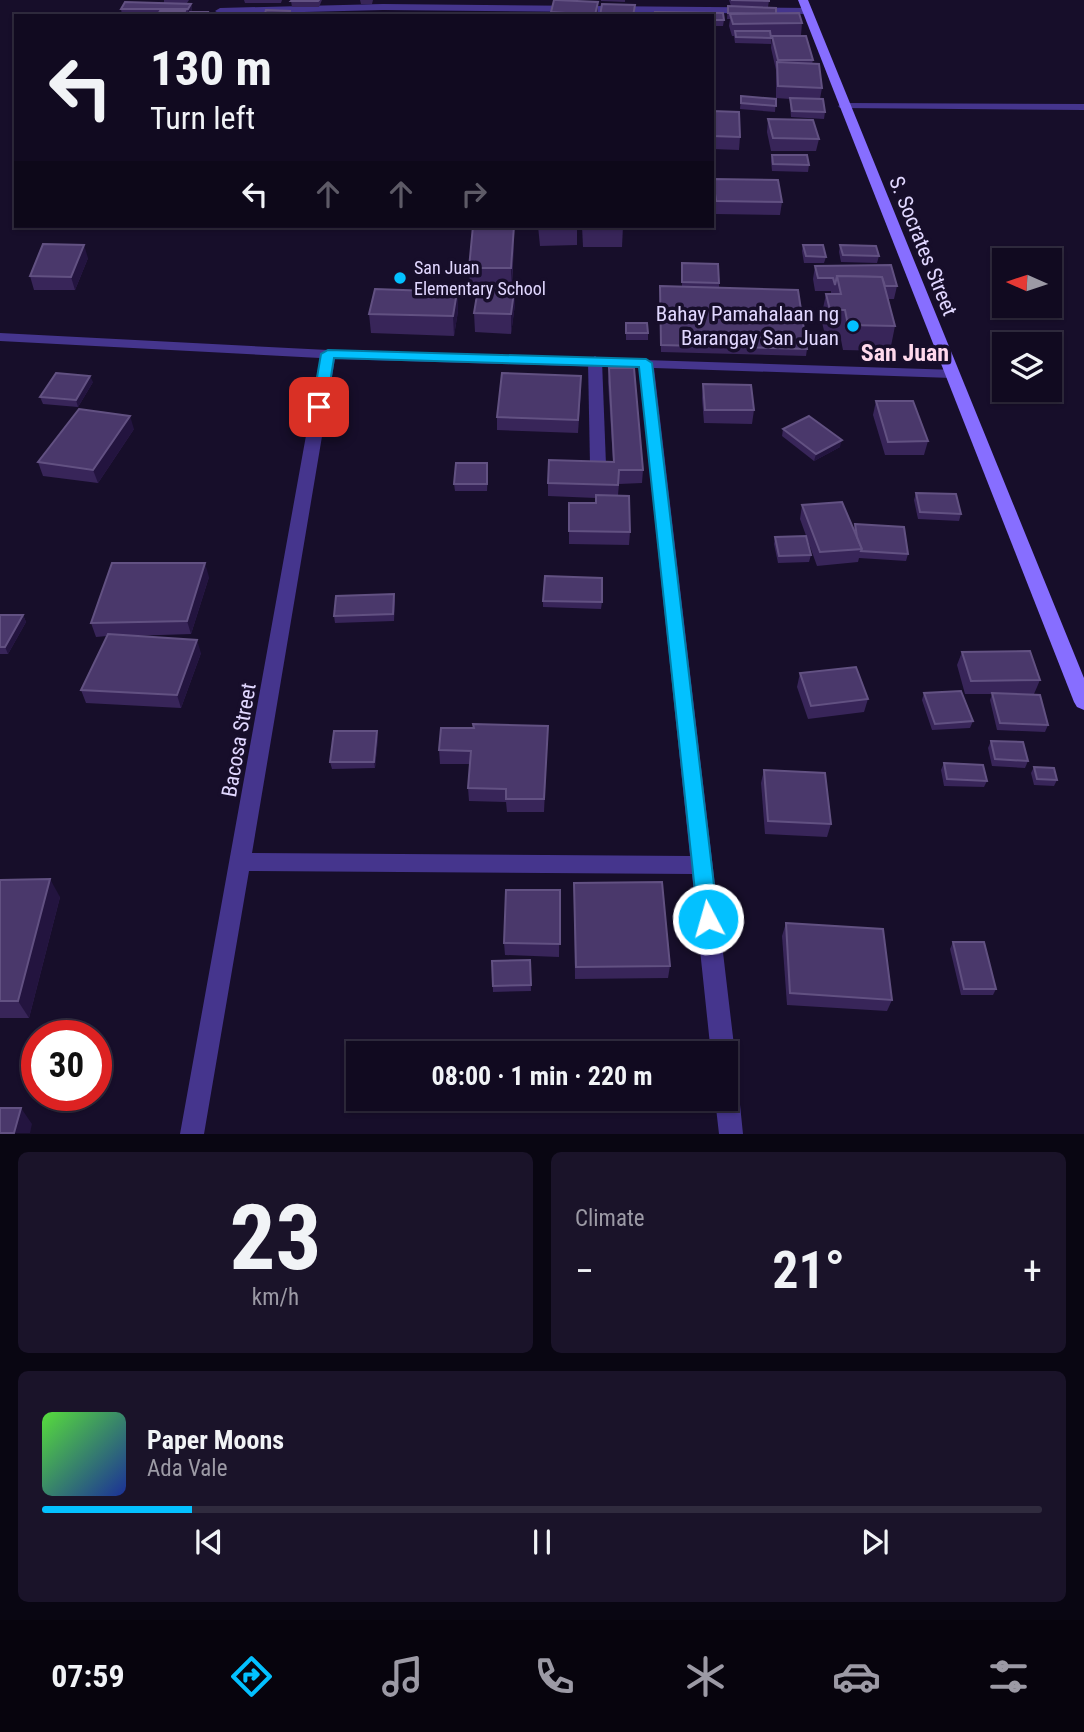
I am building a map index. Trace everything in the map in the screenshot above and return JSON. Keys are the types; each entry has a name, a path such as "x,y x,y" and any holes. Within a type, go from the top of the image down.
{"street":[{"path":"220,11 383,7 542,11 805,6"},
{"name":"S. Socrates Street","path":"805,6 1084,702"},
{"path":"844,106 1084,107"},
{"path":"0,337 328,354 952,373"},
{"name":"Bacosa Street","path":"192,1133 328,354"},
{"path":"595,362 598,465"},
{"path":"646,363 722,1041"},
{"path":"240,862 703,865"},
{"path":"729,1111 731,1133"}],"building":[{"path":"554,0 598,2 595,14 551,12"},
{"path":"125,2 191,4 188,9 121,9"},
{"path":"602,4 635,5 633,14 600,14"},
{"path":"728,6 776,8 776,14 728,13"},
{"path":"266,10 290,11 289,14 265,14"},
{"path":"160,11 185,11 184,14 158,14"},
{"path":"190,12 208,12 208,14 189,14"},
{"path":"723,13 724,20 714,20 714,14 655,14"},
{"path":"799,13 802,23 733,24 730,14"},
{"path":"735,31 770,31 771,38 736,37"},
{"path":"772,36 806,36 813,60 778,60"},
{"path":"777,62 819,64 822,88 778,86"},
{"path":"741,96 776,99 776,106 741,103"},
{"path":"790,98 823,99 825,112 792,111"},
{"path":"714,111 739,112 740,137 714,136"},
{"path":"768,119 813,120 819,139 773,138"},
{"path":"772,155 807,155 809,165 773,164"},
{"path":"714,179 778,180 782,202 716,201"},
{"path":"473,228 514,228 511,268 469,268"},
{"path":"43,244 84,245 71,277 30,276"},
{"path":"803,245 823,245 826,257 806,256"},
{"path":"840,245 876,246 879,256 843,255"},
{"path":"682,263 718,264 719,283 682,282"},
{"path":"891,265 897,286 885,286 882,277 837,276 835,285 833,278 818,278 815,266"},
{"path":"837,276 882,277 895,326 848,325 845,310 830,310 826,294 841,294"},
{"path":"479,283 515,285 511,314 474,313"},
{"path":"660,286 798,290 807,349 661,345"},
{"path":"375,289 457,292 453,316 369,314"},
{"path":"626,323 647,323 648,333 626,333"},
{"path":"609,368 634,368 643,470 619,470 618,485 548,483 549,460 614,462"},
{"path":"56,373 90,376 76,400 40,397"},
{"path":"502,373 581,376 578,420 497,417"},
{"path":"703,384 751,385 754,410 705,410"},
{"path":"876,401 913,401 928,441 888,442"},
{"path":"79,409 130,416 93,470 38,462"},
{"path":"809,416 842,440 816,454 783,429"},
{"path":"456,463 487,463 487,484 454,484"},
{"path":"916,493 956,494 961,514 920,512"},
{"path":"596,495 629,496 630,532 569,531 569,503 596,503"},
{"path":"842,502 862,549 820,552 802,505"},
{"path":"855,524 904,527 908,554 861,551"},
{"path":"806,536 811,555 779,556 775,537"},
{"path":"112,563 205,563 187,621 91,623"},
{"path":"545,576 602,578 602,602 543,601"},
{"path":"394,594 393,614 334,616 336,596"},
{"path":"0,615 23,615 5,647 0,647"},
{"path":"108,634 197,640 177,695 81,690"},
{"path":"1030,651 1040,680 971,681 962,652"},
{"path":"856,667 868,699 811,706 800,673"},
{"path":"961,691 973,721 935,724 924,693"},
{"path":"992,693 1040,695 1048,725 1000,723"},
{"path":"473,724 548,726 544,799 506,799 506,789 468,788 471,751 439,750 441,728 474,728"},
{"path":"334,731 377,731 374,762 330,762"},
{"path":"991,741 1023,742 1028,761 995,759"},
{"path":"944,763 983,765 987,781 947,779"},
{"path":"1034,767 1054,768 1057,780 1037,779"},
{"path":"764,770 825,773 831,824 768,821"},
{"path":"50,879 18,1001 0,1001 0,880"},
{"path":"662,882 670,966 576,967 574,883"},
{"path":"506,890 560,890 560,944 504,943"},
{"path":"786,923 883,929 892,1000 790,993"},
{"path":"953,942 984,942 996,989 964,989"},
{"path":"530,960 531,985 493,986 492,961"},
{"path":"0,1108 21,1108 14,1133 0,1133"}],"place":[{"name":"San Juan Elementary School","path":"400,278"},
{"name":"Bahay Pamahalaan ng Barangay San Juan","path":"853,326"}],"district":[{"name":"San Juan","path":"905,353"}],"route":[{"path":"319,407 328,354 646,363 708,919"}]}
